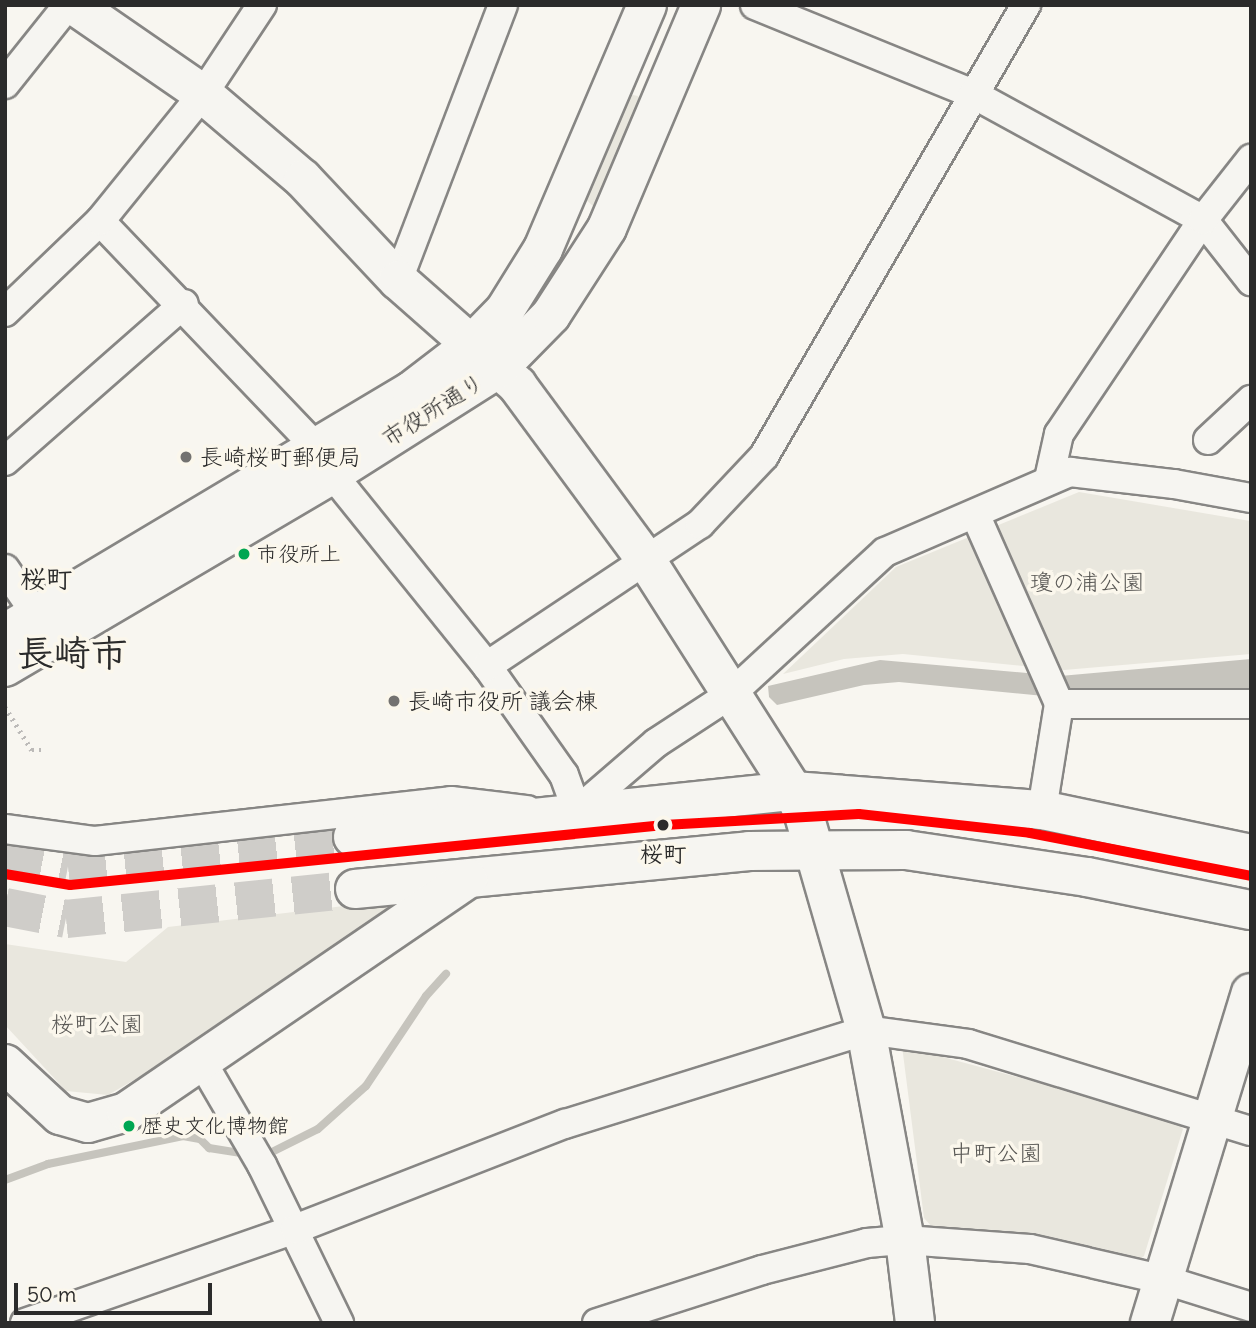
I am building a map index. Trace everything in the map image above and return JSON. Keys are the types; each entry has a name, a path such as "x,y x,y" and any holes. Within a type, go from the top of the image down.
{"main road":[{"name":"市役所通り","path":"485,357 505,310 543,249 647,5"},
{"name":"市役所通り","path":"5,667 551,315 607,228 701,5"},
{"path":"82,8 203,94 303,179 398,280 524,393 646,560 793,791 814,849 866,1030 905,1240 915,1323"},
{"name":"市役所通り","path":"20,624 324,460"},
{"path":"353,837 562,812 793,791 1042,810 1251,854"},
{"path":"355,889 749,850 906,850 990,861 1251,910"},
{"path":"5,1064 60,1115 88,1123 126,1112 469,878"},
{"path":"1150,1323 1251,993"}],"street":[{"path":"5,312 100,221 203,94 262,5"},
{"path":"398,280 503,5"},
{"path":"755,5 973,94 1203,220 1251,281"},
{"path":"487,666 700,524 764,456 1027,5"},
{"path":"5,84 82,8"},
{"path":"1049,479 1059,434 1203,220 1251,159"},
{"path":"100,221 184,304 324,460 487,666 564,775 562,812"},
{"path":"5,461 184,304"},
{"path":"1208,440 1251,400"},
{"path":"5,829 95,841 451,801 562,812 656,743 731,694 885,552 1070,472 1094,473 1251,498"},
{"path":"975,514 1044,662 1059,704 1042,810"},
{"path":"5,569 20,624"},
{"path":"1059,704 1251,704"},
{"path":"25,1323 295,1229 565,1124 866,1030 968,1044 1251,1131"},
{"path":"202,1062 258,1158 339,1323"},
{"path":"597,1323 762,1270 867,1243 905,1240 1030,1249 1165,1280 1251,1307"}],"path":[{"path":"5,707 32,750 41,750"}],"green space":[{"path":"628,94 638,96 643,103 602,205 594,207 583,197"},
{"name":"瓊の浦公園","path":"1079,492 1250,521 1251,654 1064,670 903,654 844,659 783,674 896,567"},
{"name":"桜町公園","path":"461,892 108,1095 66,1091 5,1025 5,944 126,962 168,927"},
{"name":"中町公園","path":"902,1046 1174,1119 1183,1129 1144,1256 1134,1265 1031,1236 933,1228 924,1218"}],"shaded area":[{"path":"1251,659 1251,692 1044,696 899,682 864,685 777,705 769,697 768,686 880,660 1060,676"}],"waterway":[{"path":"264,1156 318,1129 366,1086 426,996 446,974"},
{"path":"5,1180 48,1164 183,1136 200,1139 209,1148 248,1154"}],"tunnel":[{"path":"5,855 68,867 353,837"},
{"path":"5,907 66,919 355,889"}],"transit line":[{"path":"5,874 70,885 664,825 859,814 1030,833 1251,876"}],"place":[{"name":"長崎桜町郵便局","path":"186,457"},
{"name":"市役所上","path":"244,554"},
{"name":"長崎市役所 議会棟","path":"394,701"},
{"name":"桜町","path":"663,825"},
{"name":"歴史文化博物館","path":"129,1126"}],"district":[{"name":"桜町","path":"46,579"},
{"name":"長崎市","path":"72,653"}]}
